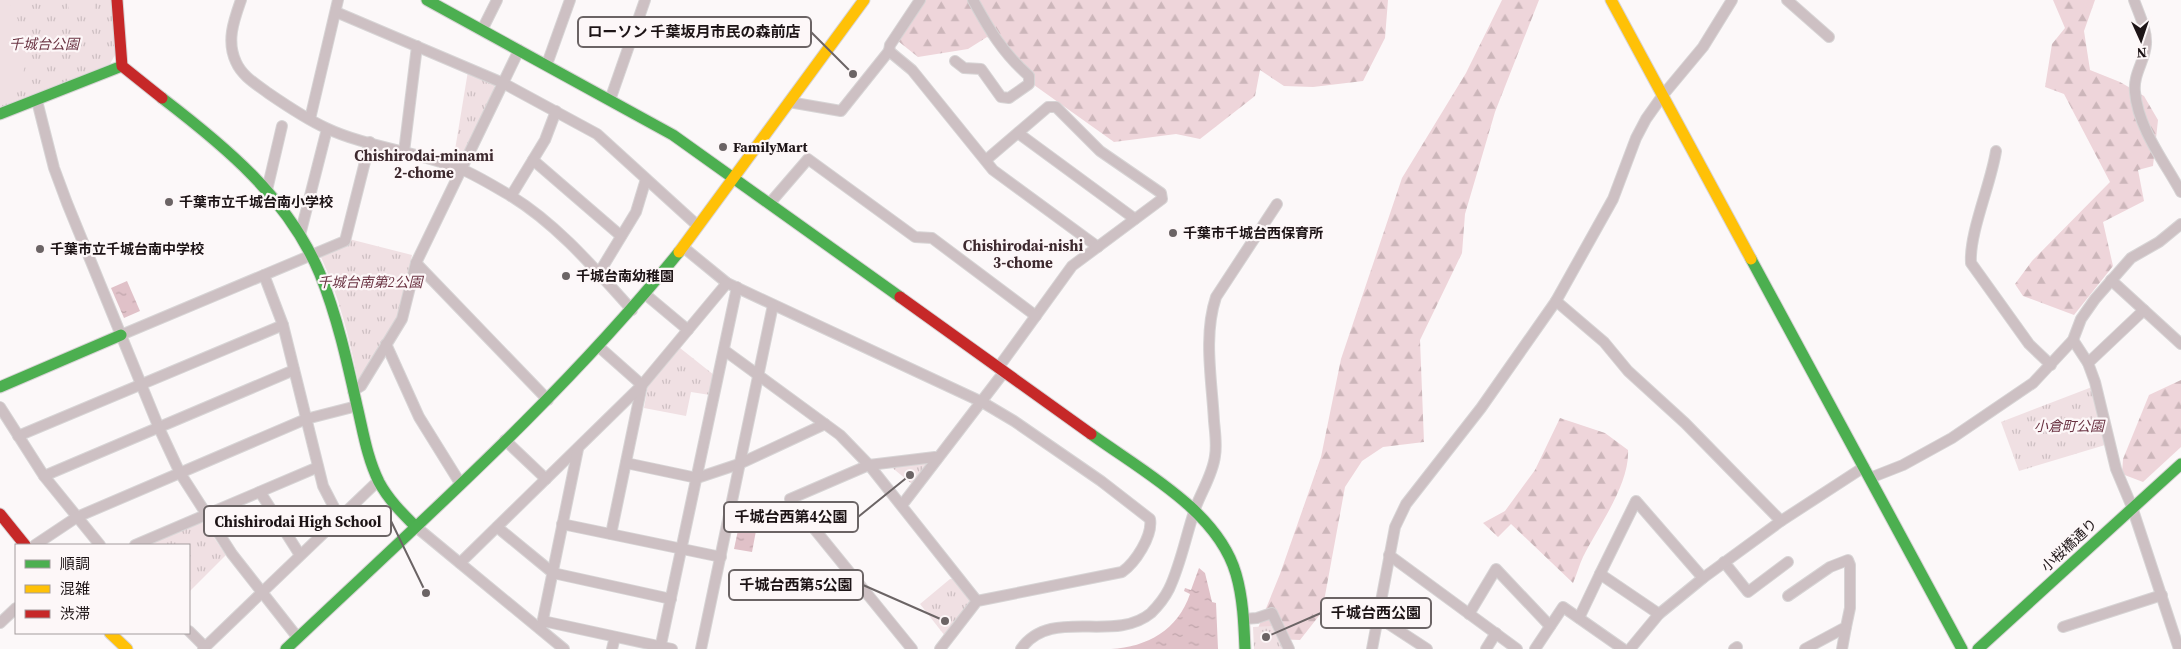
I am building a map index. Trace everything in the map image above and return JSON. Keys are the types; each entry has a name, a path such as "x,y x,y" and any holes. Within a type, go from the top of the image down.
{"street":[{"path":"117,0 122,66 240,162 267,190 300,235 311,256 338,326 372,466 378,481 399,510 415,526 460,563 542,625 564,649"},
{"path":"241,0 231,29 236,62 254,82 327,129 461,169 511,196 550,225 599,273 632,310"},
{"path":"310,119 338,0"},
{"path":"427,0 547,64 673,135 1195,509 1224,543 1236,567 1241,586 1245,649"},
{"path":"482,30 497,0"},
{"path":"547,64 570,0"},
{"path":"610,100 645,0"},
{"path":"286,649 548,400 632,310 683,248 864,0"},
{"path":"789,102 841,112 889,51 890,44 920,0"},
{"path":"955,61 964,68 981,68 1001,97 1009,98 1029,84 1029,76 1008,57 991,33 973,0"},
{"path":"1611,0 1962,649"},
{"path":"1372,649 1395,527 1406,504 1481,408 1556,301 1613,199 1636,138 1663,95 1703,46 1732,0"},
{"path":"1787,0 1829,37"},
{"path":"2134,0 2145,35 2146,46 2135,78 2134,91 2139,114 2181,192"},
{"path":"336,12 503,83 597,134 698,226"},
{"path":"404,152 417,46"},
{"path":"353,391 361,386 402,319 416,263 519,50"},
{"path":"889,51 912,70 972,147 986,160 992,170 1098,247"},
{"path":"0,114 122,66"},
{"path":"36,101 54,168 159,428 180,473 205,516 232,554 298,638"},
{"path":"902,506 982,402 1036,316 1072,266 1162,199 1161,194 1100,151 1056,107 1048,107 986,160"},
{"path":"511,196 545,140 556,111"},
{"path":"267,190 282,126"},
{"path":"300,235 327,129"},
{"path":"1018,132 1135,219"},
{"path":"0,387 345,241 370,142"},
{"path":"1996,151 1992,174 1970,249 1971,263 2029,344 2051,365"},
{"path":"770,203 808,159 915,237 932,238 1036,316"},
{"path":"533,160 621,236"},
{"path":"599,273 636,212 646,179"},
{"path":"1020,649 1025,643 1041,632 1058,627 1115,627 1135,622 1150,613 1169,589 1195,509 1215,456 1209,340 1211,313 1216,297 1277,204"},
{"path":"1870,478 1902,465 1952,438 2034,382 2073,340 2081,319 2111,280 2131,258 2159,242 2181,224"},
{"path":"683,248 727,283 982,402 1014,420 1102,481 1150,520 1151,526 1148,536 1128,568 1122,572 977,601 940,649"},
{"path":"416,263 548,400"},
{"path":"264,275 283,325 323,486 339,517"},
{"path":"2111,280 2181,344"},
{"path":"460,563 642,385 727,283"},
{"path":"660,648 737,287"},
{"path":"644,294 688,330"},
{"path":"1556,301 1604,342 1628,371 1685,423 1781,521"},
{"path":"701,649 773,305"},
{"path":"2088,363 2144,310"},
{"path":"18,436 283,325"},
{"path":"2073,340 2088,363 2116,469 2132,507 2179,649"},
{"path":"386,344 419,417 460,483"},
{"path":"598,346 642,385"},
{"path":"724,350 840,435 869,465 977,601"},
{"path":"44,476 294,370"},
{"path":"611,534 642,385"},
{"path":"36,544 75,518 306,419 357,406"},
{"path":"0,407 44,476 75,518 99,544"},
{"path":"626,462 697,478 739,464 825,424"},
{"path":"505,440 546,479"},
{"path":"542,625 578,449"},
{"path":"912,649 790,499 869,465 935,457 937,459"},
{"name":"小桜橋通り","path":"1978,649 2181,464"},
{"path":"137,544 318,467"},
{"path":"1630,649 1659,614 1703,578 1781,521 1864,467"},
{"path":"190,632 204,648 378,481"},
{"path":"260,492 300,555"},
{"path":"1579,618 1636,501 1703,578"},
{"path":"0,514 24,544"},
{"path":"562,524 721,557"},
{"path":"497,526 553,573 671,599"},
{"path":"1389,555 1517,649"},
{"path":"1788,596 1830,567 1848,560 1850,608 1842,649"},
{"path":"1724,562 1748,592 1788,562"},
{"path":"1469,614 1496,569 1550,626"},
{"path":"1600,574 1659,614"},
{"path":"2062,627 2162,596"},
{"path":"1535,649 1563,607 1623,649"},
{"path":"2,618 15,609"},
{"path":"1244,619 1257,618 1272,613 1289,649"},
{"path":"1378,617 1426,649"},
{"path":"542,625 672,649"},
{"path":"1806,649 1846,627"},
{"path":"1486,649 1496,633"},
{"path":"111,634 124,648"},
{"path":"612,649 615,637"}],"green space":[{"name":"千城台公園","path":"0,0 111,0 116,53 110,64 0,108"},
{"path":"0,0 8,0 13,10 22,32 26,54 22,75 16,86 0,90"},
{"path":"68,0 93,0 95,10 69,14"},
{"path":"923,0 1388,0 1385,38 1363,81 1313,87 1284,86 1260,70 1255,96 1200,139 1176,134 1114,142 1027,80 1002,46 987,37 968,49 918,57 893,37"},
{"path":"1502,0 1539,0 1495,112 1465,214 1462,253 1420,340 1424,442 1383,447 1362,461 1345,487 1322,612 1300,640 1254,638 1280,574 1321,457 1341,359 1402,178 1466,73"},
{"path":"2053,0 2095,0 2084,31 2090,70 2120,82 2144,96 2158,120 2153,166 2138,170 2144,201 2103,222 2113,266 2074,315 2023,296 2015,284 2032,261 2110,182 2064,94 2045,87 2052,44 2065,28"},
{"path":"468,71 494,82 495,89 461,160 453,162"},
{"name":"千城台南第2公園","path":"349,239 412,255 399,316 361,380 358,381 343,317 320,255"},
{"path":"680,348 714,375 710,395 691,392 686,416 644,408 648,384"},
{"path":"2181,380 2181,447 2143,482 2122,474 2123,459 2149,395"},
{"name":"小倉町公園","path":"2092,387 2105,445 2019,471 2001,422"},
{"path":"1560,418 1605,433 1628,450 1624,477 1619,491 1583,557 1573,583 1511,524 1498,537 1483,523 1505,511 1535,470"},
{"path":"931,462 912,484 890,466"},
{"path":"201,522 204,523 226,555 190,591 190,544 147,544"},
{"path":"950,579 953,579 970,601 969,605 945,636 920,604"},
{"path":"1272,626 1285,649 1254,649 1253,627"}],"water":[{"path":"127,281 140,311 124,318 111,288"},
{"path":"741,516 758,520 752,552 734,549"},
{"path":"1199,568 1205,573 1212,602 1216,603 1218,649 1111,649 1137,645 1160,634 1169,627 1185,607 1190,594 1184,591 1185,588 1191,590"}],"traffic: fast":[{"path":"427,0 673,135 900,297"},
{"path":"0,114 122,66"},
{"path":"162,98 209,135 253,176 291,221 307,247 320,274 337,322 371,464 379,482 391,500 415,526"},
{"path":"286,649 539,408 634,305 679,252"},
{"path":"1751,259 1962,649"},
{"path":"0,387 121,335"},
{"path":"1091,434 1176,494 1213,531 1227,551 1236,574 1242,602 1245,649"},
{"path":"1978,649 2181,464"}],"traffic: slow":[{"path":"679,252 864,0"},
{"path":"1611,0 1751,259"},
{"path":"111,634 127,649"}],"traffic: jam":[{"path":"117,0 122,66 162,98"},
{"path":"900,297 1091,434"},
{"path":"0,514 24,544"}],"place":[{"name":"ローソン 千葉坂月市民の森前店","path":"853,74"},
{"name":"FamilyMart","path":"723,147"},
{"name":"千葉市立千城台南小学校","path":"169,202"},
{"name":"千葉市千城台西保育所","path":"1173,233"},
{"name":"千葉市立千城台南中学校","path":"40,249"},
{"name":"千城台南幼稚園","path":"566,276"},
{"name":"千城台西第4公園","path":"910,475"},
{"name":"Chishirodai High School","path":"426,593"},
{"name":"千城台西第5公園","path":"945,621"},
{"name":"千城台西公園","path":"1266,637"}],"district":[{"name":"Chishirodai-minami 2-chome","path":"424,164"},
{"name":"Chishirodai-nishi 3-chome","path":"1023,254"}]}
